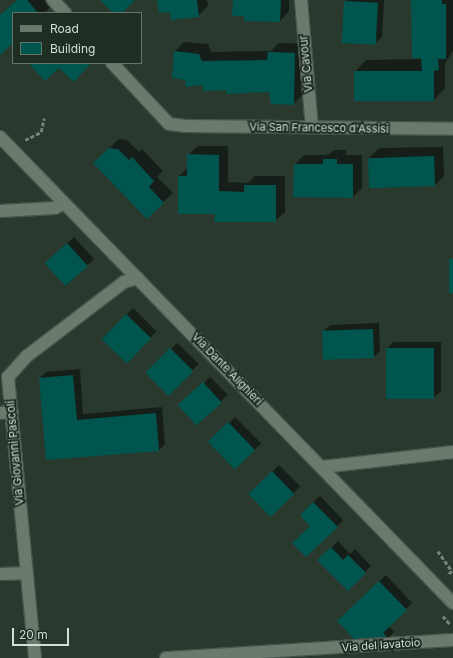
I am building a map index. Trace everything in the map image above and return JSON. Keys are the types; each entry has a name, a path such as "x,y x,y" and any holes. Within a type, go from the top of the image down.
{"street":[{"path":"53,0 64,12"},
{"name":"Via Cavour","path":"301,0 312,128"},
{"name":"Via San Francesco d'Assisi","path":"113,64 169,124 185,126 453,129"},
{"name":"Via Dante Alighieri","path":"0,137 453,603"},
{"path":"0,211 55,208 64,203"},
{"name":"Via Giovanni Pascoli","path":"35,658 6,413 8,376 27,356 124,282 137,278"},
{"path":"322,467 453,452"},
{"path":"0,574 25,573"},
{"name":"Via del lavatoio","path":"166,658 453,640"}],"path":[{"path":"22,141 41,132 44,118"},
{"path":"438,551 452,571 448,576"}],"building":[{"path":"17,0 27,0 37,12 12,12 12,44 0,55 0,15"},
{"path":"100,0 135,0 123,12 112,12"},
{"path":"157,0 197,0 199,17 171,20 170,12 159,13"},
{"path":"233,0 281,0 280,22 244,21 244,16 232,16"},
{"path":"411,0 442,0 442,4 446,4 446,59 438,59 439,70 434,71 434,101 354,101 354,71 422,71 421,58 412,58"},
{"path":"344,1 378,3 376,45 342,43"},
{"path":"174,51 199,54 202,61 267,60 268,52 295,53 294,105 271,104 269,92 226,94 226,90 203,91 203,85 186,87 185,80 172,78"},
{"path":"90,64 74,82 59,68 45,81 30,65"},
{"path":"109,148 118,149 129,160 132,157 154,181 149,187 164,203 147,219 93,163"},
{"path":"187,154 219,155 219,191 244,192 244,185 276,185 276,222 214,222 215,214 178,214 178,176 187,176"},
{"path":"434,156 435,186 369,188 368,158"},
{"path":"323,159 337,159 337,164 353,164 353,198 293,197 294,164 323,164"},
{"path":"67,243 88,266 65,286 45,263"},
{"path":"449,259 453,259 453,293 449,293"},
{"path":"126,314 151,338 127,363 102,339"},
{"path":"373,329 374,358 323,360 322,331"},
{"path":"170,348 193,371 169,396 145,373"},
{"path":"386,348 434,348 434,399 386,399"},
{"path":"73,375 77,420 156,413 159,451 46,460 39,378"},
{"path":"203,382 222,403 196,426 178,405"},
{"path":"228,422 255,450 235,470 208,441"},
{"path":"272,471 294,494 270,517 248,494"},
{"path":"313,502 338,527 306,557 292,543 310,526 300,515"},
{"path":"331,547 343,560 348,555 366,573 348,591 317,560"},
{"path":"379,581 407,610 383,633 389,639 356,641 337,621"}]}
